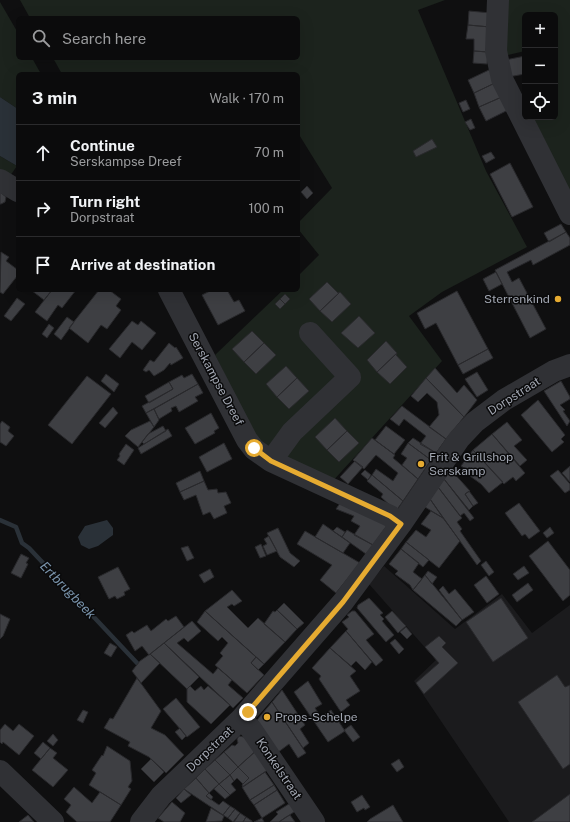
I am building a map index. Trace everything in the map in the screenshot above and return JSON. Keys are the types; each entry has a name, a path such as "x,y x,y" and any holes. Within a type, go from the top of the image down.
{"street":[{"path":"498,0 496,51 502,79 570,214"},
{"path":"0,180 16,190"},
{"name":"Serskampse Dreef","path":"170,292 247,440 254,448 271,461 390,516 401,524"},
{"path":"271,461 292,432 350,377 310,333"},
{"name":"Dorpstraat","path":"141,822 161,796 240,719 343,602 401,524 459,439 475,422 504,400 554,371 570,365"},
{"name":"Konkelstraat","path":"240,719 251,729 314,822"},
{"path":"0,771 52,822"}],"shaded area":[{"path":"20,0 445,0 418,10 486,171 527,247 442,292 409,316 442,361 331,483 263,444 254,433 215,355 281,292 300,292 300,274 319,255 300,231 300,221 332,188 300,136 300,72 61,72 54,60 300,60 300,16 29,16"},
{"path":"505,0 570,0 570,203 533,120 558,120 558,12 522,12 522,52 504,56"},
{"path":"0,2 16,30 16,60 33,60 40,72 16,72 16,108 0,97"},
{"path":"0,97 16,108 16,165 0,156"},
{"path":"0,156 16,165 10,176 0,170"},
{"path":"107,520 113,528 113,535 98,546 89,549 81,545 78,537 85,526"},
{"path":"384,566 455,629 502,594 532,633 570,605 570,822 509,822 414,681 436,660 369,584"}],"building":[{"path":"469,11 491,13 490,27 468,25"},
{"path":"468,25 490,27 488,52 474,51 474,39 466,39"},
{"path":"474,51 488,52 487,64 473,63"},
{"path":"522,57 522,75 508,77 505,60"},
{"path":"491,69 497,82 474,93 468,80"},
{"path":"497,82 504,96 479,107 474,93"},
{"path":"504,96 510,109 486,121 479,107"},
{"path":"466,100 470,109 463,112 459,103"},
{"path":"471,119 475,128 470,130 465,122"},
{"path":"432,139 437,147 416,157 413,151"},
{"path":"491,152 495,158 486,163 482,156"},
{"path":"510,163 533,207 512,217 490,174"},
{"path":"307,186 313,193 307,199 301,192"},
{"path":"0,192 6,197 5,202 1,204 0,204"},
{"path":"561,224 566,232 549,242 544,233"},
{"path":"566,232 570,238 570,245 533,265 531,260 507,272 512,282 519,278 546,329 530,338 495,270"},
{"path":"1,252 9,257 6,261 16,268 16,278 3,294 0,292"},
{"path":"496,272 502,284 489,291 483,279"},
{"path":"327,282 338,293 340,292 320,311 309,299"},
{"path":"457,291 488,349 458,365 436,323 425,329 417,313"},
{"path":"34,292 50,292 44,300"},
{"path":"50,292 74,292 62,308 58,305 47,321 35,312"},
{"path":"97,292 112,292 121,299 116,306 121,310 107,329 101,325 88,343 69,328"},
{"path":"208,292 228,292 234,302 239,300 245,311 218,325 202,295"},
{"path":"340,292 351,304 332,322 320,311"},
{"path":"285,294 290,299 285,304 280,299"},
{"path":"17,298 25,304 11,321 4,316"},
{"path":"280,299 285,304 280,309 275,304"},
{"path":"359,316 375,333 358,348 341,333"},
{"path":"67,317 74,322 61,340 54,334"},
{"path":"132,321 138,325 141,321 156,333 142,350 132,342 120,358 109,349"},
{"path":"49,324 54,328 47,338 42,334"},
{"path":"252,331 264,343 244,362 232,349"},
{"path":"386,341 397,353 377,372 367,360"},
{"path":"169,343 175,348 176,347 183,358 171,365 170,363 164,370 154,376 149,370 146,372 143,370 150,360 154,362"},
{"path":"264,343 276,355 256,374 244,362"},
{"path":"488,349 493,358 463,374 458,365"},
{"path":"397,353 396,355 407,367 390,384 377,372"},
{"path":"286,366 297,378 277,397 266,384"},
{"path":"435,368 457,393 464,385 477,400 464,417 426,378"},
{"path":"477,372 488,390 477,397 465,379"},
{"path":"106,374 119,384 114,392 101,381"},
{"path":"192,374 198,384 146,413 142,406 173,389 169,382 182,375 184,378"},
{"path":"87,376 111,394 72,444 48,425"},
{"path":"297,378 309,391 289,409 277,397"},
{"path":"426,378 464,417 446,439 429,427 439,415 437,402 427,393 418,402 411,396"},
{"path":"561,381 570,397 570,399 560,405 565,410 563,411 570,421 567,426 544,391"},
{"path":"169,382 173,389 149,403 145,396"},
{"path":"198,384 203,393 195,397 198,401 179,412 176,406 171,408 172,411 159,419 154,409"},
{"path":"538,400 565,435 561,439 564,442 552,452 521,415"},
{"path":"402,406 446,439 436,453 420,444 426,436 404,419 399,426 390,419"},
{"path":"113,407 118,413 105,428 99,423"},
{"path":"154,409 159,420 154,427 146,413"},
{"path":"211,413 219,428 214,431 215,433 195,444 185,428"},
{"path":"335,418 347,431 327,450 315,437"},
{"path":"2,421 10,427 8,431 14,436 6,446 0,442 0,424"},
{"path":"150,421 154,427 138,447 125,436 131,430"},
{"path":"507,422 522,440 514,446 527,460 520,466 492,434"},
{"path":"163,426 166,431 144,444 142,442 148,434"},
{"path":"386,426 405,440 394,454 375,440"},
{"path":"168,429 172,436 141,454 138,448"},
{"path":"347,431 359,443 339,462 327,450"},
{"path":"492,434 525,473 516,481 513,477 504,484 473,450"},
{"path":"372,438 395,455 393,458 418,479 403,501 372,475 376,469 393,481 398,473 376,455 364,469 353,460"},
{"path":"413,438 436,453 431,460 408,443"},
{"path":"224,443 232,459 207,472 199,457"},
{"path":"408,443 431,460 418,479 402,465 407,458 401,454"},
{"path":"126,444 134,450 124,465 117,460"},
{"path":"473,450 503,482 489,493 481,484 470,476 472,473 461,466"},
{"path":"355,461 363,467 348,484 340,477"},
{"path":"570,466 570,482 562,473"},
{"path":"365,470 371,475 368,480 361,474"},
{"path":"451,470 470,491 465,494 473,506 469,510 444,479"},
{"path":"558,470 570,484 570,490 565,493 550,476"},
{"path":"200,471 204,481 180,492 176,483"},
{"path":"372,475 403,501 396,511 381,497 383,494 367,481"},
{"path":"444,479 474,518 470,521 464,513 460,516 438,487"},
{"path":"204,481 208,490 217,489 218,493 226,492 231,503 224,506 227,513 214,519 210,512 203,515 196,495 184,500 180,492"},
{"path":"438,487 462,518 457,522 462,529 460,531 481,561 477,565 430,499"},
{"path":"469,491 478,503 473,506 465,494"},
{"path":"343,499 388,524 373,545 354,535 360,526 351,521 354,516 336,509"},
{"path":"430,499 443,518 425,507"},
{"path":"519,503 540,531 529,539 525,534 522,536 505,513"},
{"path":"431,511 443,518 460,541 439,568 406,542 416,530 426,537 431,530 421,524"},
{"path":"323,524 350,543 343,553 315,537"},
{"path":"337,527 345,532 342,537 333,531"},
{"path":"550,527 554,533 547,538 543,533"},
{"path":"278,528 290,553 300,561 294,567 280,557 267,533"},
{"path":"347,530 373,545 366,554 342,537"},
{"path":"305,531 360,563 336,593 320,580 332,565 297,544"},
{"path":"269,536 277,551 267,555 263,546 267,544 264,539"},
{"path":"548,541 570,570 570,595 563,601 529,556"},
{"path":"406,542 429,560 423,567 401,549"},
{"path":"261,544 266,556 260,558 255,547"},
{"path":"188,546 194,558 187,561 181,548"},
{"path":"401,549 419,563 413,572 422,579 413,590 410,585 395,574 398,571 389,564"},
{"path":"21,554 29,558 26,563 28,564 21,578 11,573"},
{"path":"486,561 494,572 489,576 481,565"},
{"path":"524,566 529,573 518,580 513,574"},
{"path":"118,567 130,589 124,592 125,595 117,599 115,596 109,599 98,577"},
{"path":"210,569 214,577 204,583 199,575"},
{"path":"428,571 437,577 432,584 425,575"},
{"path":"425,575 462,620 456,626 413,590"},
{"path":"486,576 499,594 487,603 474,585"},
{"path":"528,583 533,590 517,602 512,595"},
{"path":"443,586 449,594 455,589 474,612 462,620 439,590"},
{"path":"232,590 242,601 234,606 232,604 227,607 248,628 258,618 285,642 264,664 205,611"},
{"path":"369,598 383,613 380,615 384,619 382,621 394,635 386,642 357,608 358,605"},
{"path":"501,598 528,638 493,662 466,622"},
{"path":"284,603 304,623 297,629 277,610"},
{"path":"277,610 297,629 285,642 264,624 273,611 275,612"},
{"path":"205,611 256,657 251,663 264,675 247,693 215,665 223,656 220,653 228,643 222,637 218,641 197,622"},
{"path":"352,611 355,611 374,634 366,640 383,660 376,666 346,631 348,629 342,622 349,617 347,615"},
{"path":"392,611 406,626 398,633 385,617"},
{"path":"0,614 10,619 3,636 0,639"},
{"path":"176,616 184,627 149,655 142,646 135,651 126,635 132,631 134,633 147,625 151,631 166,619 168,621"},
{"path":"192,621 201,631 188,642 184,638 177,643 213,674 218,668 232,680 228,685 243,698 233,708 164,643"},
{"path":"406,627 412,634 407,639 400,632"},
{"path":"346,631 372,662 365,670 356,661 351,666 330,648"},
{"path":"439,636 446,643 442,647 458,663 424,694 416,683 439,663 425,647"},
{"path":"395,639 404,649 399,654 390,643"},
{"path":"110,643 117,647 111,657 104,653"},
{"path":"164,643 199,677 187,689 150,654"},
{"path":"330,648 356,671 350,676 360,691 346,700 350,705 341,712 319,679 321,676 312,668"},
{"path":"150,654 160,663 141,683 132,671 140,661"},
{"path":"256,657 264,664 258,670 251,663"},
{"path":"557,675 565,687 570,685 570,764 563,769 518,702"},
{"path":"137,678 161,711 151,728 165,735 184,755 166,773 149,757 128,746 130,742 104,728 110,718 113,719"},
{"path":"308,681 322,704 315,708 321,717 331,710 345,731 328,742 294,692"},
{"path":"190,686 195,691 201,686 204,690 208,686 230,705 211,724 187,702 187,689"},
{"path":"282,690 305,725 300,729 309,743 303,748 272,702"},
{"path":"176,698 200,727 187,737 163,709"},
{"path":"272,702 306,753 298,758 289,744 277,753 257,720"},
{"path":"83,710 88,712 83,723 77,720"},
{"path":"5,724 13,731 19,724 34,736 19,755 3,742 2,744 0,742 0,730"},
{"path":"351,725 360,737 353,742 344,730"},
{"path":"180,728 186,736 182,740 175,732"},
{"path":"53,734 58,740 53,746 47,741"},
{"path":"239,736 244,737 258,749 238,767 224,752 232,745 235,746 238,743 237,739"},
{"path":"43,742 50,748 41,759 34,753"},
{"path":"107,746 130,761 132,781 128,787 131,789 121,805 89,785 96,773 92,770 102,755 103,756"},
{"path":"50,748 57,753 53,758 68,770 53,787 32,770"},
{"path":"258,749 269,769 243,787 242,785 249,778 238,767"},
{"path":"224,752 238,767 230,775 215,760"},
{"path":"151,759 164,772 154,782 141,769"},
{"path":"399,759 404,767 397,772 391,764"},
{"path":"215,760 230,775 219,784 205,769"},
{"path":"238,767 249,778 243,784 237,778 234,781 230,775"},
{"path":"205,769 219,784 209,793 196,778"},
{"path":"265,772 274,785 250,800 242,787"},
{"path":"230,775 234,781 231,784 236,790 230,795 219,784"},
{"path":"196,778 209,793 206,796 219,805 223,801 230,806 223,815 184,789"},
{"path":"219,784 230,795 225,799 214,789"},
{"path":"274,785 277,790 254,805 250,800"},
{"path":"74,787 92,803 100,792 121,805 110,822 77,822 66,812 71,805 64,799"},
{"path":"184,789 191,795 181,803 176,798"},
{"path":"277,790 285,803 262,818 254,805"},
{"path":"209,793 213,797 211,800 206,796"},
{"path":"570,794 570,822 532,822"},
{"path":"362,795 370,807 365,810 364,808 357,812 351,802"},
{"path":"172,802 185,813 180,822 164,822 158,818"},
{"path":"292,802 297,810 279,822 270,822 278,814 276,812"},
{"path":"393,805 403,822 367,822 370,819"},
{"path":"230,806 235,809 228,818 223,815"},
{"path":"211,808 224,816 222,821 206,822"},
{"path":"235,809 240,813 233,822 228,818"},
{"path":"240,813 246,817 243,822 234,822"},
{"path":"28,815 34,822 19,822"},
{"path":"290,815 295,822 279,822 286,817"},
{"path":"246,817 252,821 252,822 243,822"},
{"path":"262,818 264,822 254,822"}],"waterway":[{"name":"Ertbrugbeek","path":"0,520 16,527 22,543 29,548 137,663"}],"place":[{"name":"Sterrenkind","path":"558,299"},
{"name":"Frit & Grillshop Serskamp","path":"421,464"},
{"name":"Props-Schelpe","path":"267,717"}],"route":[{"path":"248,712 343,602 401,524 390,516 271,461 254,448"}]}
